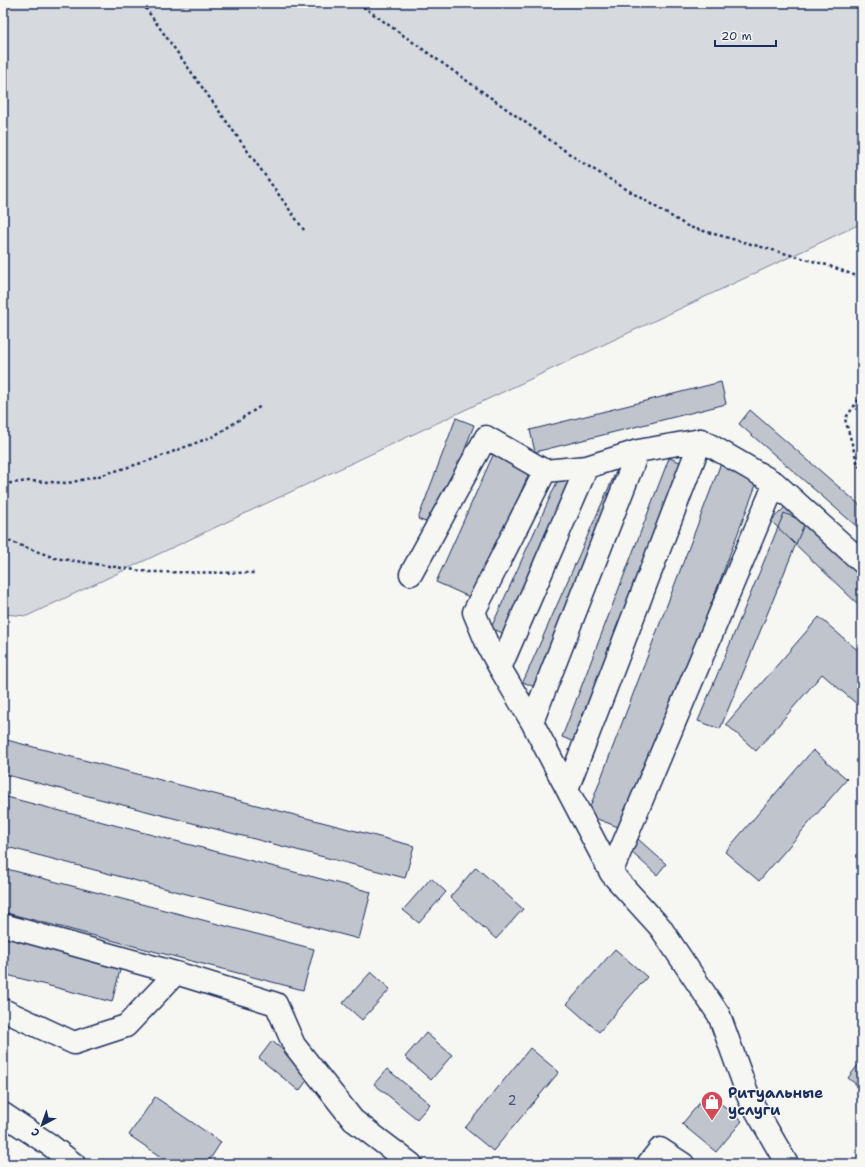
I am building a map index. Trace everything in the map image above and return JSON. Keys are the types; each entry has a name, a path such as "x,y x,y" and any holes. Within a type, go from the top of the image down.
{"street":[{"path":"412,574 486,437 545,471 587,467 638,451 701,440 775,483 862,562"},
{"path":"567,789 701,440"},
{"path":"532,722 638,451"},
{"path":"500,668 587,467"},
{"path":"545,471 474,612 488,646 532,722 611,873 660,927 719,1015 749,1098 787,1164"},
{"path":"611,873 775,483"},
{"path":"3,925 276,1004 294,1045 353,1120 411,1164"},
{"path":"3,1010 74,1043 126,1026 176,974"},
{"path":"3,1114 50,1145 74,1164"},
{"path":"648,1164 660,1149 683,1164"}],"path":[{"path":"142,3 304,230"},
{"path":"358,3 578,160 689,226 827,265 862,278"},
{"path":"862,395 845,419 858,465 862,469"},
{"path":"3,484 28,481 68,483 106,474 151,460 214,436 262,406"},
{"path":"3,539 55,558 149,572 256,574"}],"shaded area":[{"path":"3,3 862,3 862,223 27,616 3,614"}],"building":[{"path":"721,382 726,404 535,452 530,430"},
{"path":"750,410 862,507 862,531 739,424"},
{"path":"456,418 474,425 436,526 418,519"},
{"path":"494,453 531,469 474,599 436,582"},
{"path":"669,458 686,464 579,744 562,737"},
{"path":"621,460 635,466 537,688 523,682"},
{"path":"721,463 759,477 626,830 587,815"},
{"path":"561,473 582,482 512,637 491,628"},
{"path":"787,505 862,578 862,608 771,521"},
{"path":"784,513 805,522 720,729 698,721"},
{"path":"819,617 862,654 862,701 858,705 822,674 756,751 726,724"},
{"path":"3,739 414,846 405,878 3,774"},
{"path":"813,750 847,779 759,881 725,852"},
{"path":"3,796 371,892 359,939 3,846"},
{"path":"638,839 666,864 657,875 629,850"},
{"path":"476,867 523,909 496,939 450,897"},
{"path":"3,868 314,949 303,990 3,912"},
{"path":"431,878 446,892 419,923 403,910"},
{"path":"3,935 121,966 112,1002 3,974"},
{"path":"615,949 647,977 599,1032 567,1004"},
{"path":"371,972 390,989 362,1020 343,1003"},
{"path":"426,1033 452,1055 431,1080 405,1057"},
{"path":"272,1041 312,1074 299,1091 259,1058"},
{"path":"530,1048 559,1072 493,1151 465,1128"},
{"path":"862,1060 862,1089 848,1078"},
{"path":"387,1069 430,1104 417,1119 374,1084"},
{"name":"Ритуальные услуги","path":"708,1093 742,1121 716,1152 682,1124"},
{"path":"155,1097 221,1142 207,1164 171,1164 129,1135"},
{"path":"27,1160 33,1164 25,1164"}],"place":[{"name":"Ритуальные услуги","path":"712,1122"}]}
